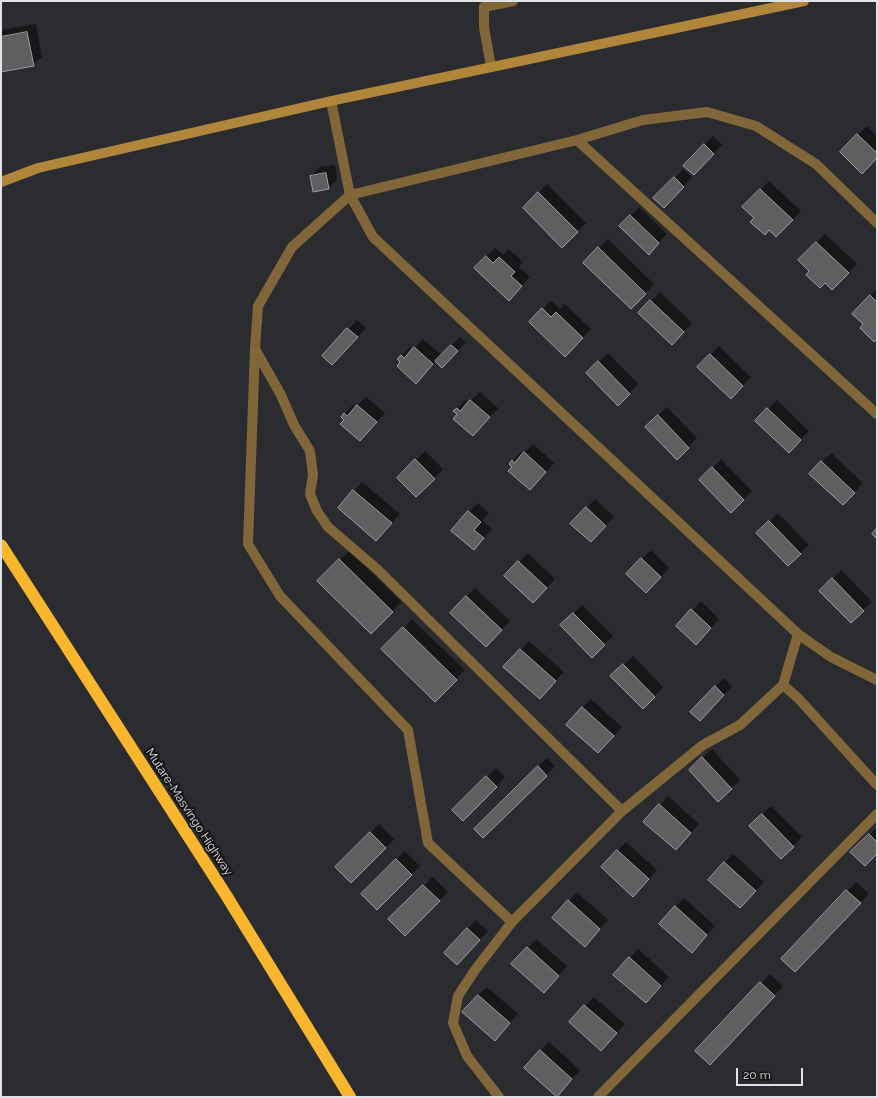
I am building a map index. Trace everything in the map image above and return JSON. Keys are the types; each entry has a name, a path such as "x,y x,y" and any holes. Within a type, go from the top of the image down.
{"highway":[{"name":"Mutare-Masvingo Highway","path":"1,545 226,895 350,1097"}],"street":[{"path":"491,67 484,27 484,4 513,1"},
{"path":"1,182 38,168 331,101 804,1"},
{"path":"331,101 350,195 373,237 798,634 831,657 877,680"},
{"path":"512,922 428,843 408,730 280,596 248,544 258,306 292,247 350,195 577,140 643,120 707,112 756,126 816,164 877,224"},
{"path":"577,140 877,414"},
{"path":"255,349 281,395 294,425 310,451 312,474 310,494 317,511 328,526 377,569 622,811"},
{"path":"499,1097 467,1056 453,1023 458,996 475,970 512,922 622,811 703,745 740,725 783,685 798,634"},
{"path":"783,685 798,698 877,785"},
{"path":"598,1097 877,814"}],"building":[{"path":"27,32 34,66 1,72 1,37"},
{"path":"857,134 877,153 877,158 862,174 840,152"},
{"path":"704,144 714,154 694,175 683,166"},
{"path":"326,173 329,189 313,192 310,176"},
{"path":"674,177 684,187 664,208 653,198"},
{"path":"760,189 793,220 776,237 769,230 765,235 750,222 754,218 742,207"},
{"path":"538,192 578,232 562,248 523,208"},
{"path":"630,215 659,243 649,255 619,226"},
{"path":"816,242 849,273 832,290 825,283 820,288 806,275 809,271 798,260"},
{"path":"598,247 646,294 631,309 583,263"},
{"path":"486,256 493,263 499,257 515,272 511,276 522,286 509,301 474,268"},
{"path":"870,295 877,302 877,339 874,342 860,328 863,324 852,314"},
{"path":"650,300 684,332 672,345 638,313"},
{"path":"542,308 551,317 556,312 583,338 565,357 529,322"},
{"path":"347,328 358,337 332,365 322,356"},
{"path":"451,345 458,351 442,368 435,361"},
{"path":"414,347 433,364 416,384 397,366 400,362 397,359 401,355 404,358"},
{"path":"710,354 743,386 731,399 697,367"},
{"path":"598,361 630,394 618,406 586,373"},
{"path":"470,400 490,417 473,436 453,419 457,414 453,411 457,408 460,411"},
{"path":"357,405 377,422 360,441 340,424 344,420 341,417 344,413 347,416"},
{"path":"767,408 801,440 789,453 755,421"},
{"path":"658,415 689,448 677,460 645,427"},
{"path":"524,452 546,472 530,490 508,471 512,467 509,464 512,460 514,463"},
{"path":"415,459 435,479 416,497 397,478"},
{"path":"821,461 855,493 843,505 809,474"},
{"path":"712,467 744,500 731,513 699,480"},
{"path":"353,490 392,523 376,541 338,508"},
{"path":"586,507 606,526 591,542 570,524"},
{"path":"468,511 481,522 474,530 484,538 474,550 451,531"},
{"path":"769,521 801,554 788,566 756,533"},
{"path":"877,528 877,539 872,534"},
{"path":"641,558 661,577 646,593 626,574"},
{"path":"339,559 393,612 371,634 317,581"},
{"path":"518,561 547,588 533,603 504,576"},
{"path":"832,578 864,611 851,623 819,591"},
{"path":"466,596 502,630 486,647 450,613"},
{"path":"691,609 711,628 696,645 676,626"},
{"path":"573,613 605,645 592,658 560,625"},
{"path":"403,627 457,680 435,702 381,649"},
{"path":"520,649 556,681 540,699 503,667"},
{"path":"623,664 655,697 643,709 610,676"},
{"path":"715,686 724,695 700,721 690,712"},
{"path":"582,707 614,736 598,753 566,725"},
{"path":"702,757 732,789 718,802 689,770"},
{"path":"538,766 547,776 483,838 474,829"},
{"path":"486,776 497,787 463,821 452,810"},
{"path":"659,804 691,833 676,850 643,822"},
{"path":"762,814 794,847 781,859 749,826"},
{"path":"370,832 386,848 351,883 335,867"},
{"path":"869,834 877,842 877,854 865,866 850,852"},
{"path":"617,850 649,879 633,897 601,867"},
{"path":"396,859 412,875 377,910 361,894"},
{"path":"724,862 756,891 740,908 708,880"},
{"path":"423,885 440,901 405,936 388,919"},
{"path":"846,890 861,903 795,972 781,959"},
{"path":"568,900 600,929 585,947 552,918"},
{"path":"675,906 707,935 692,953 659,924"},
{"path":"467,928 480,940 457,965 444,953"},
{"path":"527,947 559,976 544,993 511,964"},
{"path":"629,957 661,986 646,1003 613,975"},
{"path":"760,982 775,996 710,1065 695,1051"},
{"path":"478,995 510,1023 495,1041 462,1012"},
{"path":"584,1005 617,1033 601,1051 569,1022"},
{"path":"540,1050 572,1079 557,1097 524,1068"}]}
